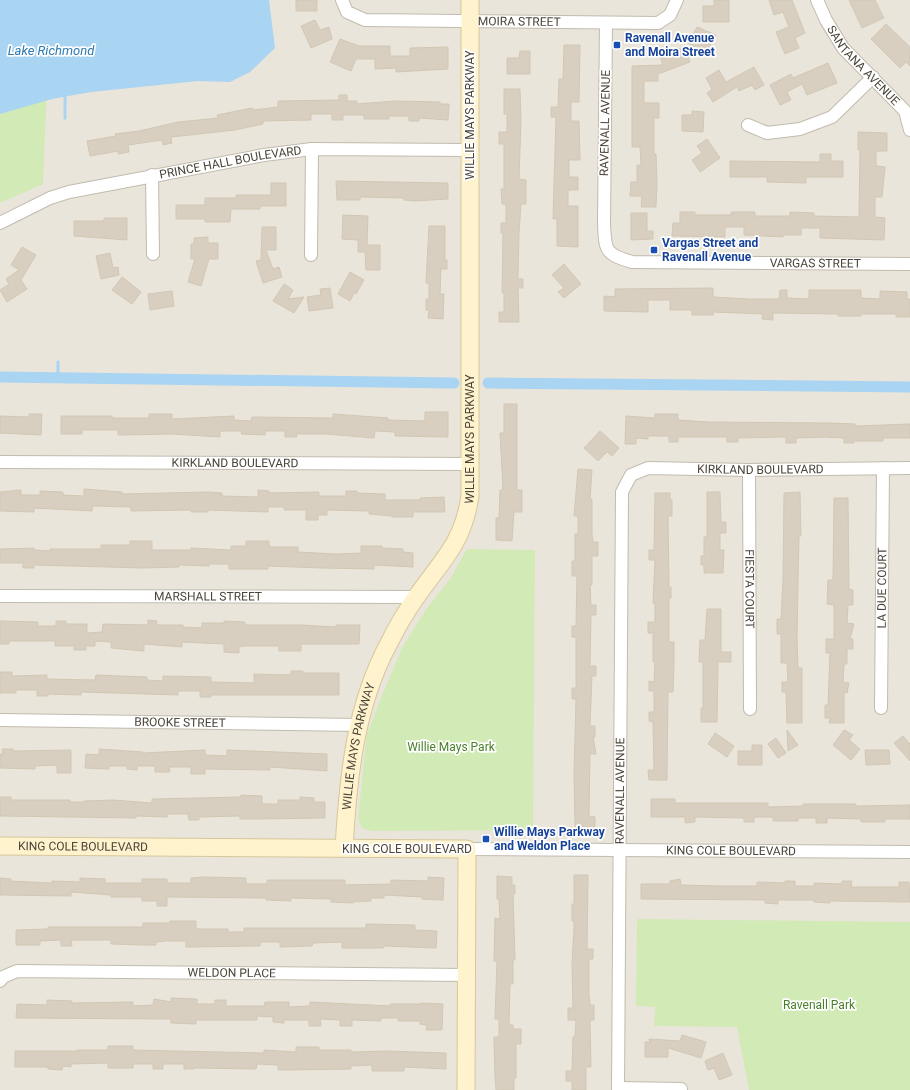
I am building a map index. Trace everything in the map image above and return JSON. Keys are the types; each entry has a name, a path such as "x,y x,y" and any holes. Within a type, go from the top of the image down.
{"street":[{"name":"MOIRA STREET","path":"342,0 348,12 365,20 606,23 658,23 670,15 677,0"},
{"name":"WILLIE MAYS PARKWAY","path":"344,848 346,795 351,758 371,682 388,643 416,597 450,552 461,534 468,514 471,464 470,0"},
{"name":"SANTANA AVENUE","path":"817,0 826,20 843,48 874,77 905,111 910,130"},
{"name":"RAVENALL AVENUE","path":"604,223 606,23"},
{"path":"748,125 767,132 800,129 832,117 874,77"},
{"path":"311,255 312,149"},
{"name":"PRINCE HALL BOULEVARD","path":"0,223 50,198 69,192 152,175 264,155 312,149 470,150"},
{"path":"152,175 153,254"},
{"name":"VARGAS STREET","path":"604,223 604,243 613,256 632,262 910,264"},
{"name":"KIRKLAND BOULEVARD","path":"0,462 471,464"},
{"name":"KIRKLAND BOULEVARD","path":"622,492 631,475 648,468 749,470 910,468"},
{"name":"LA DUE COURT","path":"881,708 883,468"},
{"name":"FIESTA COURT","path":"749,470 750,709"},
{"name":"RAVENALL AVENUE","path":"618,1089 618,851 622,492"},
{"name":"MARSHALL STREET","path":"0,596 416,597"},
{"name":"BROOKE STREET","path":"0,720 359,725"},
{"name":"KING COLE BOULEVARD","path":"0,846 910,852"},
{"path":"466,1090 467,849"},
{"name":"WELDON PLACE","path":"0,981 3,977 17,971 466,975"},
{"path":"618,1089 680,1089"}],"shaded area":[{"path":"0,0 910,0 910,1090 0,1090"}],"green space":[{"path":"0,84 47,84 43,184 0,203"},
{"name":"Willie Mays Park","path":"467,549 535,550 533,830 372,831 362,828 358,819 367,734 402,648 427,608 450,579"},
{"name":"Ravenall Park","path":"637,919 910,922 910,1090 749,1090 737,1027 654,1026 655,1007 636,1006"}],"water":[{"name":"Lake Richmond","path":"0,0 269,0 275,48 250,72 230,82 198,81 91,92 52,99 0,114"}],"building":[{"path":"296,0 317,0 317,11 296,11"},
{"path":"714,0 729,0 729,22 703,22 703,6 714,6"},
{"path":"769,0 792,0 805,33 795,38 799,48 785,54 776,32 789,27 783,12 774,15"},
{"path":"849,0 875,0 884,18 862,28"},
{"path":"315,20 320,30 329,27 332,39 311,48 301,26"},
{"path":"886,24 910,47 910,66 906,62 900,68 871,39"},
{"path":"697,27 716,35 706,53 688,43"},
{"path":"340,39 359,46 390,46 390,56 410,56 410,48 448,47 448,69 396,72 396,68 375,69 375,59 356,59 351,71 330,62"},
{"path":"564,45 580,45 579,102 571,102 571,121 579,121 580,160 569,160 569,177 578,177 578,190 568,190 568,206 578,206 578,247 557,246 557,219 553,219 556,117 551,117 551,107 558,107 559,79 563,79"},
{"path":"684,47 690,62 658,74 658,81 644,81 644,103 659,103 659,118 654,118 654,154 656,154 657,182 656,207 641,207 642,196 630,196 631,182 637,182 637,165 641,165 640,147 632,147 632,66 663,65 660,56"},
{"path":"520,51 530,51 530,74 507,74 507,58 519,58"},
{"path":"828,63 837,83 807,95 802,84 787,92 791,100 780,105 770,85 791,74 793,78"},
{"path":"754,67 764,85 755,90 752,85 739,91 737,87 713,102 707,93 712,89 706,78 719,70 726,82"},
{"path":"504,89 520,89 521,120 519,179 526,180 526,204 521,204 519,233 518,279 523,279 523,288 518,288 519,322 499,322 499,312 504,312 504,293 502,293 503,233 501,233 501,223 506,223 506,204 502,204 501,189 504,189 504,144 499,144 499,132 507,132 507,114 504,114"},
{"path":"339,95 347,95 347,101 357,101 357,104 395,101 440,102 440,104 449,104 448,120 419,118 419,121 409,121 409,116 389,116 389,119 364,119 364,115 343,115 343,120 332,120 332,114 311,114 311,120 263,121 263,124 235,130 171,137 172,143 163,145 162,140 128,145 129,152 118,154 118,151 90,156 87,141 116,136 115,134 139,131 178,122 218,118 217,115 252,108 253,110 278,107 278,101 339,100"},
{"path":"692,111 704,112 703,132 682,131 682,115 692,115"},
{"path":"858,132 887,133 887,151 876,151 876,166 885,167 882,197 875,197 875,217 885,218 884,240 820,238 820,228 801,228 801,235 783,235 783,237 744,235 744,227 725,227 725,237 672,236 673,223 680,223 680,212 695,212 695,215 731,215 731,212 755,212 755,216 790,216 790,212 814,213 814,216 859,217 860,150 858,150"},
{"path":"707,139 720,158 700,172 692,160 702,153 697,146"},
{"path":"820,154 831,154 831,161 843,161 843,177 806,177 806,183 767,182 767,177 730,177 730,161 820,162"},
{"path":"336,181 448,183 448,199 414,201 404,200 404,198 360,197 360,200 337,200"},
{"path":"271,183 286,183 286,206 260,206 260,209 231,209 230,222 205,222 205,219 176,219 176,205 205,205 205,198 236,198 236,195 271,195"},
{"path":"631,213 647,213 647,231 653,231 653,239 631,240"},
{"path":"343,215 368,216 367,245 380,245 380,270 366,270 365,252 358,252 358,240 342,239"},
{"path":"104,218 127,218 127,240 74,236 74,221 104,221"},
{"path":"429,226 445,226 445,260 447,260 447,269 441,269 440,294 444,294 443,319 428,318 429,310 426,310 426,299 429,299 429,283 426,283"},
{"path":"262,227 276,227 276,250 266,250 273,269 279,267 282,277 263,283 256,261 261,260"},
{"path":"208,237 208,243 218,243 218,259 209,259 201,286 188,282 195,259 191,259 191,244 194,244 194,238"},
{"path":"22,247 36,255 21,280 27,289 7,302 0,290 9,284 6,279 19,270 11,265"},
{"path":"110,253 113,268 118,267 119,275 101,279 96,256"},
{"path":"564,264 581,284 564,298 558,292 564,288 552,275"},
{"path":"350,272 364,280 350,301 338,294"},
{"path":"122,277 141,292 132,304 112,290"},
{"path":"284,284 293,290 288,299 304,297 294,313 273,301"},
{"path":"330,288 333,308 309,311 307,297 321,295 320,289"},
{"path":"713,288 713,297 750,299 779,299 780,290 787,290 787,298 809,299 809,290 861,290 861,298 880,299 880,291 907,292 907,299 910,299 910,317 896,317 896,314 861,314 861,316 838,316 838,314 773,313 773,320 762,319 763,314 713,312 713,315 692,315 692,310 670,310 670,300 648,300 648,312 604,311 604,296 615,297 615,289"},
{"path":"172,291 174,306 150,310 148,294"},
{"path":"504,404 517,404 517,490 522,490 522,512 514,512 512,541 496,540 496,518 499,518 500,490 503,490 500,433 504,433"},
{"path":"425,412 448,412 448,437 395,436 395,432 375,431 374,438 326,434 296,434 297,437 285,437 285,431 265,431 265,435 241,434 242,431 220,431 220,437 172,434 118,435 118,430 82,430 82,434 61,434 61,416 149,418 149,414 172,414 172,419 234,416 234,420 251,421 252,417 333,418 333,414 388,418 388,420 425,421"},
{"path":"29,414 42,414 41,435 0,433 0,416 29,417"},
{"path":"655,414 678,414 678,420 708,422 831,423 855,424 855,426 910,424 910,438 883,438 883,441 854,441 854,443 844,443 844,438 796,438 796,443 786,443 786,437 738,438 738,442 727,442 727,437 678,437 678,442 669,442 669,436 648,436 648,439 636,438 636,444 625,444 626,416 655,418"},
{"path":"600,431 619,448 612,456 607,452 598,461 584,448"},
{"path":"578,469 592,470 590,499 592,499 592,534 593,542 598,542 598,556 592,556 592,585 590,585 591,605 596,605 596,615 591,615 590,666 596,666 596,676 592,676 590,726 595,726 595,737 593,737 596,754 590,754 589,816 595,817 595,827 575,827 574,773 576,699 572,699 572,688 576,688 576,637 572,637 572,626 576,626 577,576 572,576 572,561 575,561 575,534 578,534 578,516 574,516"},
{"path":"84,489 122,492 122,494 208,492 222,493 222,496 258,497 258,490 269,491 269,493 319,492 319,496 346,496 346,491 357,491 357,493 385,494 385,500 420,500 420,498 444,497 445,512 413,512 413,517 392,517 369,514 369,511 327,510 327,515 318,515 318,520 306,520 306,510 284,510 284,507 268,507 268,512 208,510 208,512 191,512 191,510 131,511 131,507 93,506 92,511 34,508 34,512 0,511 0,492 21,490 21,495 40,495 40,491 63,492 63,495 84,496"},
{"path":"707,492 720,492 721,522 726,522 726,533 720,533 720,550 724,550 723,573 704,573 704,565 701,565 701,556 704,556 704,537 707,537"},
{"path":"800,492 801,536 799,536 797,639 798,668 802,668 802,723 787,723 786,692 782,692 782,682 788,682 787,663 781,663 781,634 777,634 777,619 781,619 783,580 784,493"},
{"path":"655,493 670,493 670,500 672,500 672,516 668,516 669,587 671,587 671,598 669,598 669,642 674,642 674,663 673,692 668,692 667,780 649,780 648,770 654,770 653,722 649,721 649,712 654,712 654,691 649,691 649,681 654,682 655,662 653,662 653,633 648,633 648,622 655,622 655,603 653,603 655,560 649,560 649,550 654,550"},
{"path":"834,498 848,498 849,589 853,590 853,605 848,605 847,623 854,624 850,639 853,639 853,649 847,649 847,664 844,664 843,682 849,683 847,693 844,692 844,723 829,723 830,718 825,718 825,705 828,705 830,653 826,653 826,639 834,639 834,605 827,604 828,580 833,580"},
{"path":"130,541 152,541 152,550 191,550 191,548 231,550 231,546 246,546 246,541 269,541 269,547 298,547 298,552 336,554 361,553 361,546 382,546 382,548 403,549 403,552 413,553 413,567 374,565 374,569 268,566 268,569 229,569 229,564 209,564 209,566 179,565 179,567 143,568 34,565 34,568 23,568 23,563 0,563 0,549 34,548 34,550 50,551 50,549 101,549 101,545 130,545"},
{"path":"707,609 721,609 721,652 731,652 731,662 718,662 717,722 701,722 701,708 703,708 703,662 699,662 700,640 705,640"},
{"path":"148,620 157,621 156,625 183,625 183,627 202,628 202,623 224,623 224,621 245,622 245,625 301,625 336,627 336,625 360,625 359,644 301,644 301,651 279,651 279,646 244,646 239,647 239,653 224,652 224,644 182,642 182,647 144,644 144,651 111,648 111,642 95,641 95,646 86,646 86,650 74,650 74,646 55,646 55,641 9,641 9,644 0,644 0,621 38,622 38,626 56,626 56,621 66,621 66,624 87,624 87,633 102,632 103,624 148,625"},
{"path":"291,671 303,671 303,673 339,673 339,695 211,695 211,697 200,697 200,691 178,691 178,695 81,692 81,695 48,694 48,696 37,696 37,690 16,690 16,693 0,693 0,672 12,672 12,676 47,675 47,679 95,680 96,675 147,677 147,680 163,681 163,676 211,677 211,682 254,683 254,674 291,675"},
{"path":"787,730 798,745 788,751"},
{"path":"844,730 853,735 849,740 860,749 851,760 833,745"},
{"path":"715,733 734,746 727,757 708,744"},
{"path":"903,736 910,744 910,761 894,743"},
{"path":"776,738 786,753 778,758 768,744"},
{"path":"752,745 762,745 762,765 738,765 738,751 752,751"},
{"path":"2,749 13,749 13,751 71,750 71,773 57,773 57,765 35,766 35,769 0,768 0,754 3,754"},
{"path":"99,749 143,753 205,750 205,755 227,756 227,750 327,754 327,771 270,767 270,770 205,769 205,774 191,774 191,767 169,767 170,772 155,772 155,766 137,766 137,770 127,769 127,766 109,766 109,769 85,768 86,754 99,755"},
{"path":"865,750 889,750 890,764 866,765"},
{"path":"241,795 262,796 262,804 278,804 278,800 300,800 300,797 314,798 314,802 325,802 325,818 240,819 240,816 199,817 199,820 189,820 188,814 168,814 167,817 136,816 136,818 0,816 0,797 11,797 11,800 70,800 70,802 84,802 113,800 152,803 152,799 241,797"},
{"path":"651,799 675,799 675,803 768,803 768,807 803,806 803,804 856,804 856,806 910,805 910,819 885,819 885,822 861,822 861,819 827,818 827,823 816,823 816,818 798,818 798,821 773,821 773,817 754,817 754,822 744,822 744,818 695,817 695,822 685,823 685,817 651,817"},
{"path":"574,875 588,875 587,949 593,949 593,959 589,959 589,995 590,1005 594,1005 594,1020 590,1020 591,1067 586,1067 586,1090 572,1090 572,1081 566,1081 566,1071 572,1071 573,1037 575,1037 576,1020 568,1020 568,1008 573,1008 572,964 574,921 572,921 572,904 574,904"},
{"path":"497,876 512,877 512,885 515,885 515,894 513,894 515,960 513,960 513,984 510,984 509,1025 513,1025 513,1029 521,1029 521,1044 516,1044 516,1078 514,1078 514,1090 496,1090 495,1078 494,1037 499,1037 499,1019 495,1019 497,961 494,961 495,918 500,919 499,899 497,899"},
{"path":"428,877 444,878 443,900 422,899 422,897 384,895 384,898 371,898 371,901 353,903 331,902 331,899 291,898 291,901 266,900 266,898 167,897 167,906 157,906 157,901 142,901 142,897 111,897 111,895 71,892 71,896 0,895 0,878 11,879 11,881 52,883 52,881 80,882 80,878 105,879 105,883 142,883 142,879 167,879 167,883 191,883 191,878 246,878 246,884 267,884 267,880 345,880 345,885 391,884 391,880 428,881"},
{"path":"680,879 681,885 723,886 757,886 757,882 785,883 785,881 795,881 795,886 814,886 814,883 842,884 842,881 852,881 851,887 899,887 899,882 909,882 910,902 830,901 830,903 814,902 814,900 778,900 778,904 765,903 765,900 641,899 641,884 670,884 670,881"},
{"path":"170,921 196,921 196,929 228,929 228,932 244,932 244,928 366,928 366,924 415,925 415,930 437,931 436,948 384,946 383,948 342,948 342,942 313,943 312,946 280,947 280,942 260,942 260,946 186,947 186,941 165,941 156,942 156,945 143,945 111,944 111,940 71,940 72,946 61,946 61,940 40,941 40,945 16,945 16,930 48,929 48,927 143,927 143,923 170,923"},
{"path":"171,998 197,999 197,1004 215,1004 215,1000 226,1000 226,1006 264,1006 265,1002 289,1002 289,1007 310,1006 310,1002 391,1006 390,1004 443,1004 442,1030 426,1030 427,1025 420,1024 420,1021 398,1021 398,1018 381,1018 381,1021 352,1020 352,1026 340,1026 340,1020 320,1019 321,1026 309,1026 309,1020 284,1020 284,1023 273,1022 273,1017 257,1016 257,1020 196,1020 196,1024 171,1023 171,1019 16,1018 17,1004 47,1005 47,1000 72,1001 72,1003 133,1002 133,1006 153,1005 154,999 171,1002"},
{"path":"682,1035 706,1042 701,1058 668,1048 668,1057 645,1057 645,1042 650,1042 649,1039 680,1041"},
{"path":"108,1046 133,1046 133,1050 264,1053 264,1050 296,1052 296,1047 319,1047 319,1050 351,1050 351,1052 388,1051 446,1053 446,1069 404,1067 404,1071 372,1071 372,1065 351,1066 351,1069 278,1070 278,1065 257,1064 256,1069 184,1069 184,1064 163,1064 163,1069 153,1069 153,1064 133,1064 133,1068 108,1068 108,1063 71,1064 71,1067 63,1066 62,1070 48,1069 48,1067 15,1067 15,1051 108,1050"},
{"path":"723,1053 732,1075 719,1080 714,1068 708,1070 705,1061"}],"waterway":[{"path":"65,97 65,118"},
{"path":"58,362 58,378"},
{"path":"0,377 454,383"},
{"path":"488,383 910,387"}],"place":[{"name":"Ravenall Avenue and Moira Street","path":"617,45"},
{"name":"Vargas Street and Ravenall Avenue","path":"654,250"},
{"name":"Willie Mays Parkway and Weldon Place","path":"486,839"}]}
